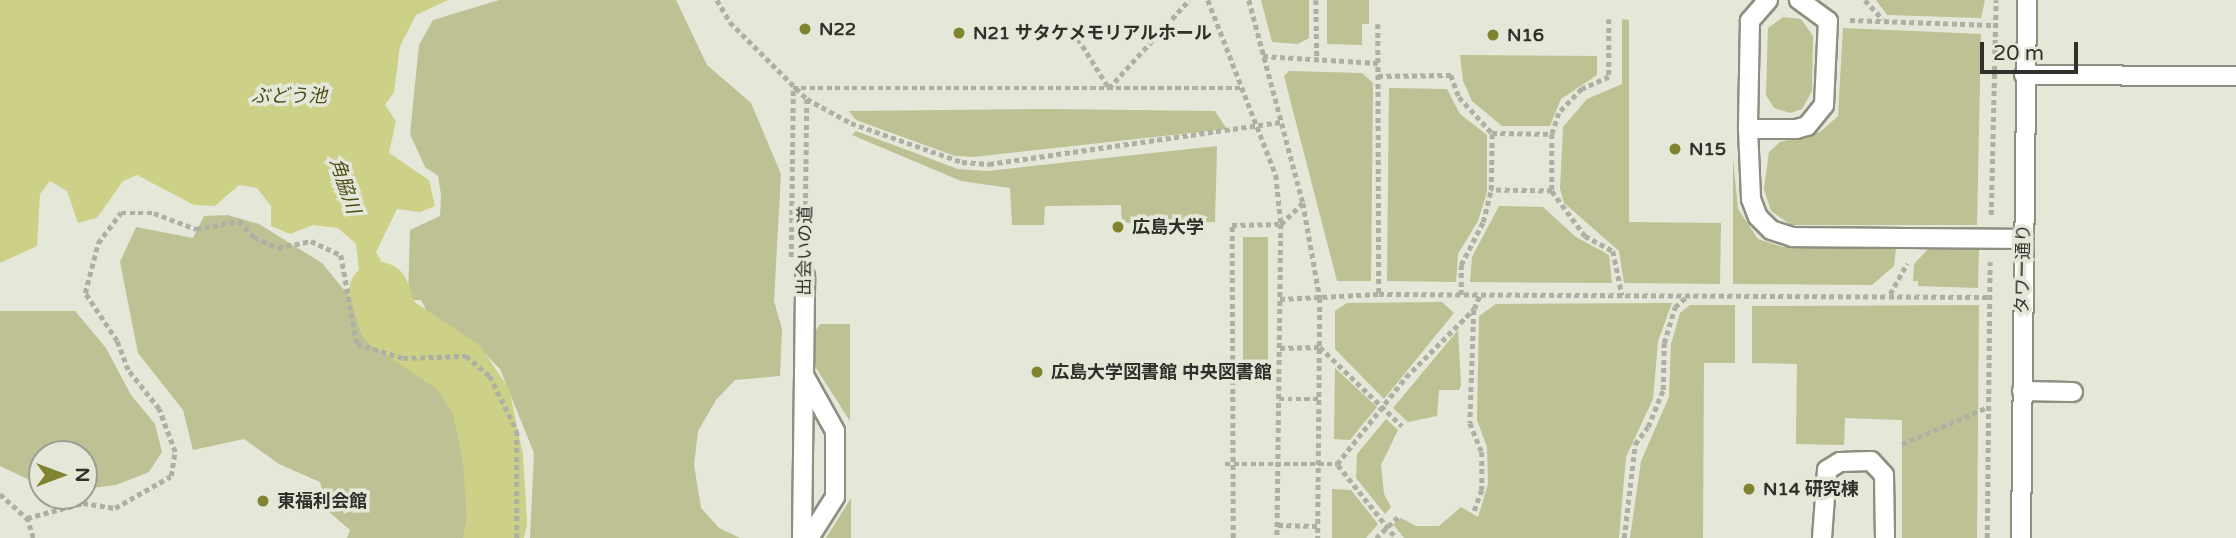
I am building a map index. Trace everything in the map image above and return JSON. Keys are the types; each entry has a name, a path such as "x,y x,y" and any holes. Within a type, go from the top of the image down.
{"lane":[{"path":"1749,0 1748,129 1751,199 1758,217 1771,230 1792,237 2023,239"},
{"path":"1750,21 1768,0"},
{"path":"1748,129 1796,130 1818,114 1824,105 1829,77 1828,21 1799,0"},
{"name":"タワー通り","path":"2021,538 2024,75 2027,0"},
{"path":"2024,75 2236,76"},
{"name":"出会いの道","path":"802,538 805,276"},
{"path":"803,374 835,430 835,497 809,538"},
{"path":"2022,391 2073,392"},
{"path":"1822,538 1827,470 1840,462 1871,461 1884,475 1885,538"}],"path":[{"path":"717,0 730,22 793,88 807,99 851,123 962,162 989,164 1281,122"},
{"path":"1109,88 1189,0"},
{"path":"1208,0 1276,174 1281,224 1278,538"},
{"path":"1250,0 1303,203 1320,298 1318,538"},
{"path":"1316,0 1317,60"},
{"path":"1865,0 1883,19"},
{"path":"1987,538 1993,25 1996,0"},
{"path":"1609,19 1609,77 1582,89 1559,113 1552,134 1552,191 1585,236 1613,251 1622,295"},
{"path":"1828,21 1883,19 1993,25"},
{"path":"1069,24 1109,88"},
{"path":"1378,24 1379,294"},
{"path":"1263,56 1378,63"},
{"path":"1378,76 1451,75 1459,97 1492,133 1491,190 1483,222 1461,265 1461,295"},
{"path":"793,88 1242,88"},
{"name":"出会いの道","path":"805,276 807,99"},
{"path":"1492,133 1552,134"},
{"path":"1491,190 1552,191"},
{"path":"1233,538 1232,225 1281,224 1303,203"},
{"path":"27,518 83,503 115,508 171,477 175,452 159,409 128,370 117,341 85,293 98,243 121,213 154,213 196,229 239,221 254,237 278,248 312,241 341,255 357,344 403,358 466,356 490,376 517,431 517,538"},
{"path":"1280,299 1379,294 1990,297"},
{"path":"1338,464 1384,404 1474,309 1480,295"},
{"path":"1624,538 1635,444 1648,427 1662,390 1664,343 1675,307 1689,295"},
{"path":"1474,309 1470,423 1482,452 1482,489 1474,512"},
{"path":"1280,348 1320,347 1384,404 1402,426"},
{"path":"1279,398 1320,399"},
{"path":"1902,444 1988,407"},
{"path":"1225,464 1338,464"},
{"path":"1338,464 1396,538"},
{"path":"0,494 27,518 33,538"},
{"path":"1376,538 1398,517"},
{"path":"1278,525 1318,526"}],"shaded area":[{"path":"499,0 676,0 707,65 751,103 781,174 774,301 782,329 780,376 735,380 716,400 698,431 694,465 701,508 719,528 740,538 530,538 534,453 500,369 480,349 446,348 421,300 408,300 410,230 440,216 441,195 438,176 425,167 410,134 419,45 433,20"},
{"path":"1261,0 1309,0 1309,38 1298,44 1272,42"},
{"path":"1327,0 1369,0 1369,24 1362,24 1362,45 1327,44"},
{"path":"1876,0 1985,0 1981,18 1887,15"},
{"path":"1783,17 1801,19 1813,36 1812,91 1802,109 1790,113 1774,108 1766,95 1768,28"},
{"path":"1622,19 1629,20 1629,222 1721,223 1720,284 1624,283 1619,251 1564,203 1560,189 1563,127 1587,99 1622,84"},
{"path":"1843,28 1981,34 1977,225 1791,225 1771,211 1764,189 1769,152 1780,142 1820,132 1838,116"},
{"path":"1460,55 1597,56 1597,75 1561,99 1550,126 1502,126 1472,101 1463,81"},
{"path":"1289,71 1362,73 1373,83 1371,281 1337,281 1284,76"},
{"path":"1389,88 1447,89 1460,114 1487,135 1487,192 1478,221 1458,254 1456,282 1387,281"},
{"path":"849,111 1215,111 1227,129 973,157 955,156 856,120"},
{"path":"856,131 958,169 987,171 1217,146 1215,222 1122,223 1121,205 1045,206 1044,225 1012,225 1010,188 961,181 852,135"},
{"path":"1733,158 1738,209 1758,239 1783,247 1896,248 1894,266 1872,285 1733,284"},
{"path":"1499,206 1543,207 1576,237 1609,255 1612,283 1470,282 1472,257"},
{"path":"228,215 259,224 322,263 376,329 456,384 476,447 481,503 474,538 347,538 350,530 327,510 320,482 279,464 244,439 193,450 183,410 138,353 120,262 136,227 193,238 204,216"},
{"path":"1243,237 1268,237 1268,383 1243,383"},
{"path":"1979,248 1978,288 1918,286 1918,281 1913,281 1914,264 1928,249"},
{"path":"1442,302 1454,313 1384,399 1335,349 1335,311 1347,303"},
{"path":"1672,303 1658,341 1653,399 1626,457 1619,538 1404,538 1393,524 1401,518 1416,526 1439,526 1461,507 1478,517 1488,484 1487,447 1477,420 1479,316 1496,304"},
{"path":"1690,305 1735,305 1735,363 1704,363 1703,538 1630,538 1641,461 1669,397 1671,344 1680,313"},
{"path":"1979,305 1977,538 1902,538 1902,420 1845,418 1844,445 1796,444 1797,364 1752,363 1752,306"},
{"path":"0,311 75,311 106,348 131,395 155,424 162,452 149,472 116,485 98,487 98,440 28,440 28,479 0,466"},
{"path":"820,324 850,324 850,421 814,365 814,333"},
{"path":"1458,330 1459,390 1439,390 1437,416 1408,422 1393,408"},
{"path":"1335,368 1377,407 1350,440 1334,439"},
{"path":"1386,419 1398,430 1381,465 1384,494 1391,507 1385,514 1356,478 1357,454"},
{"path":"1332,489 1351,490 1378,524 1366,538 1332,538"},
{"path":"851,498 851,538 826,538"}],"water":[{"name":"ぶどう池","path":"0,0 448,0 416,15 400,46 394,92 385,105 396,121 389,153 429,180 435,206 420,212 397,209 376,252 390,276 395,304 426,321 433,349 403,352 366,334 356,244 338,228 313,225 290,234 271,226 271,206 257,188 239,185 215,206 194,205 137,175 123,181 97,218 78,223 67,191 50,181 40,194 37,246 0,263"}],"waterway":[{"name":"角脇川","path":"379,292 389,321 458,367 481,401 493,458 497,521 493,538"}],"place":[{"name":"N22","path":"805,29"},
{"name":"N21 サタケメモリアルホール","path":"959,33"},
{"name":"N16","path":"1493,35"},
{"name":"N15","path":"1675,149"},
{"name":"広島大学","path":"1118,227"},
{"name":"広島大学図書館 中央図書館","path":"1037,372"},
{"name":"N14 研究棟","path":"1749,489"},
{"name":"東福利会館","path":"263,501"}]}
